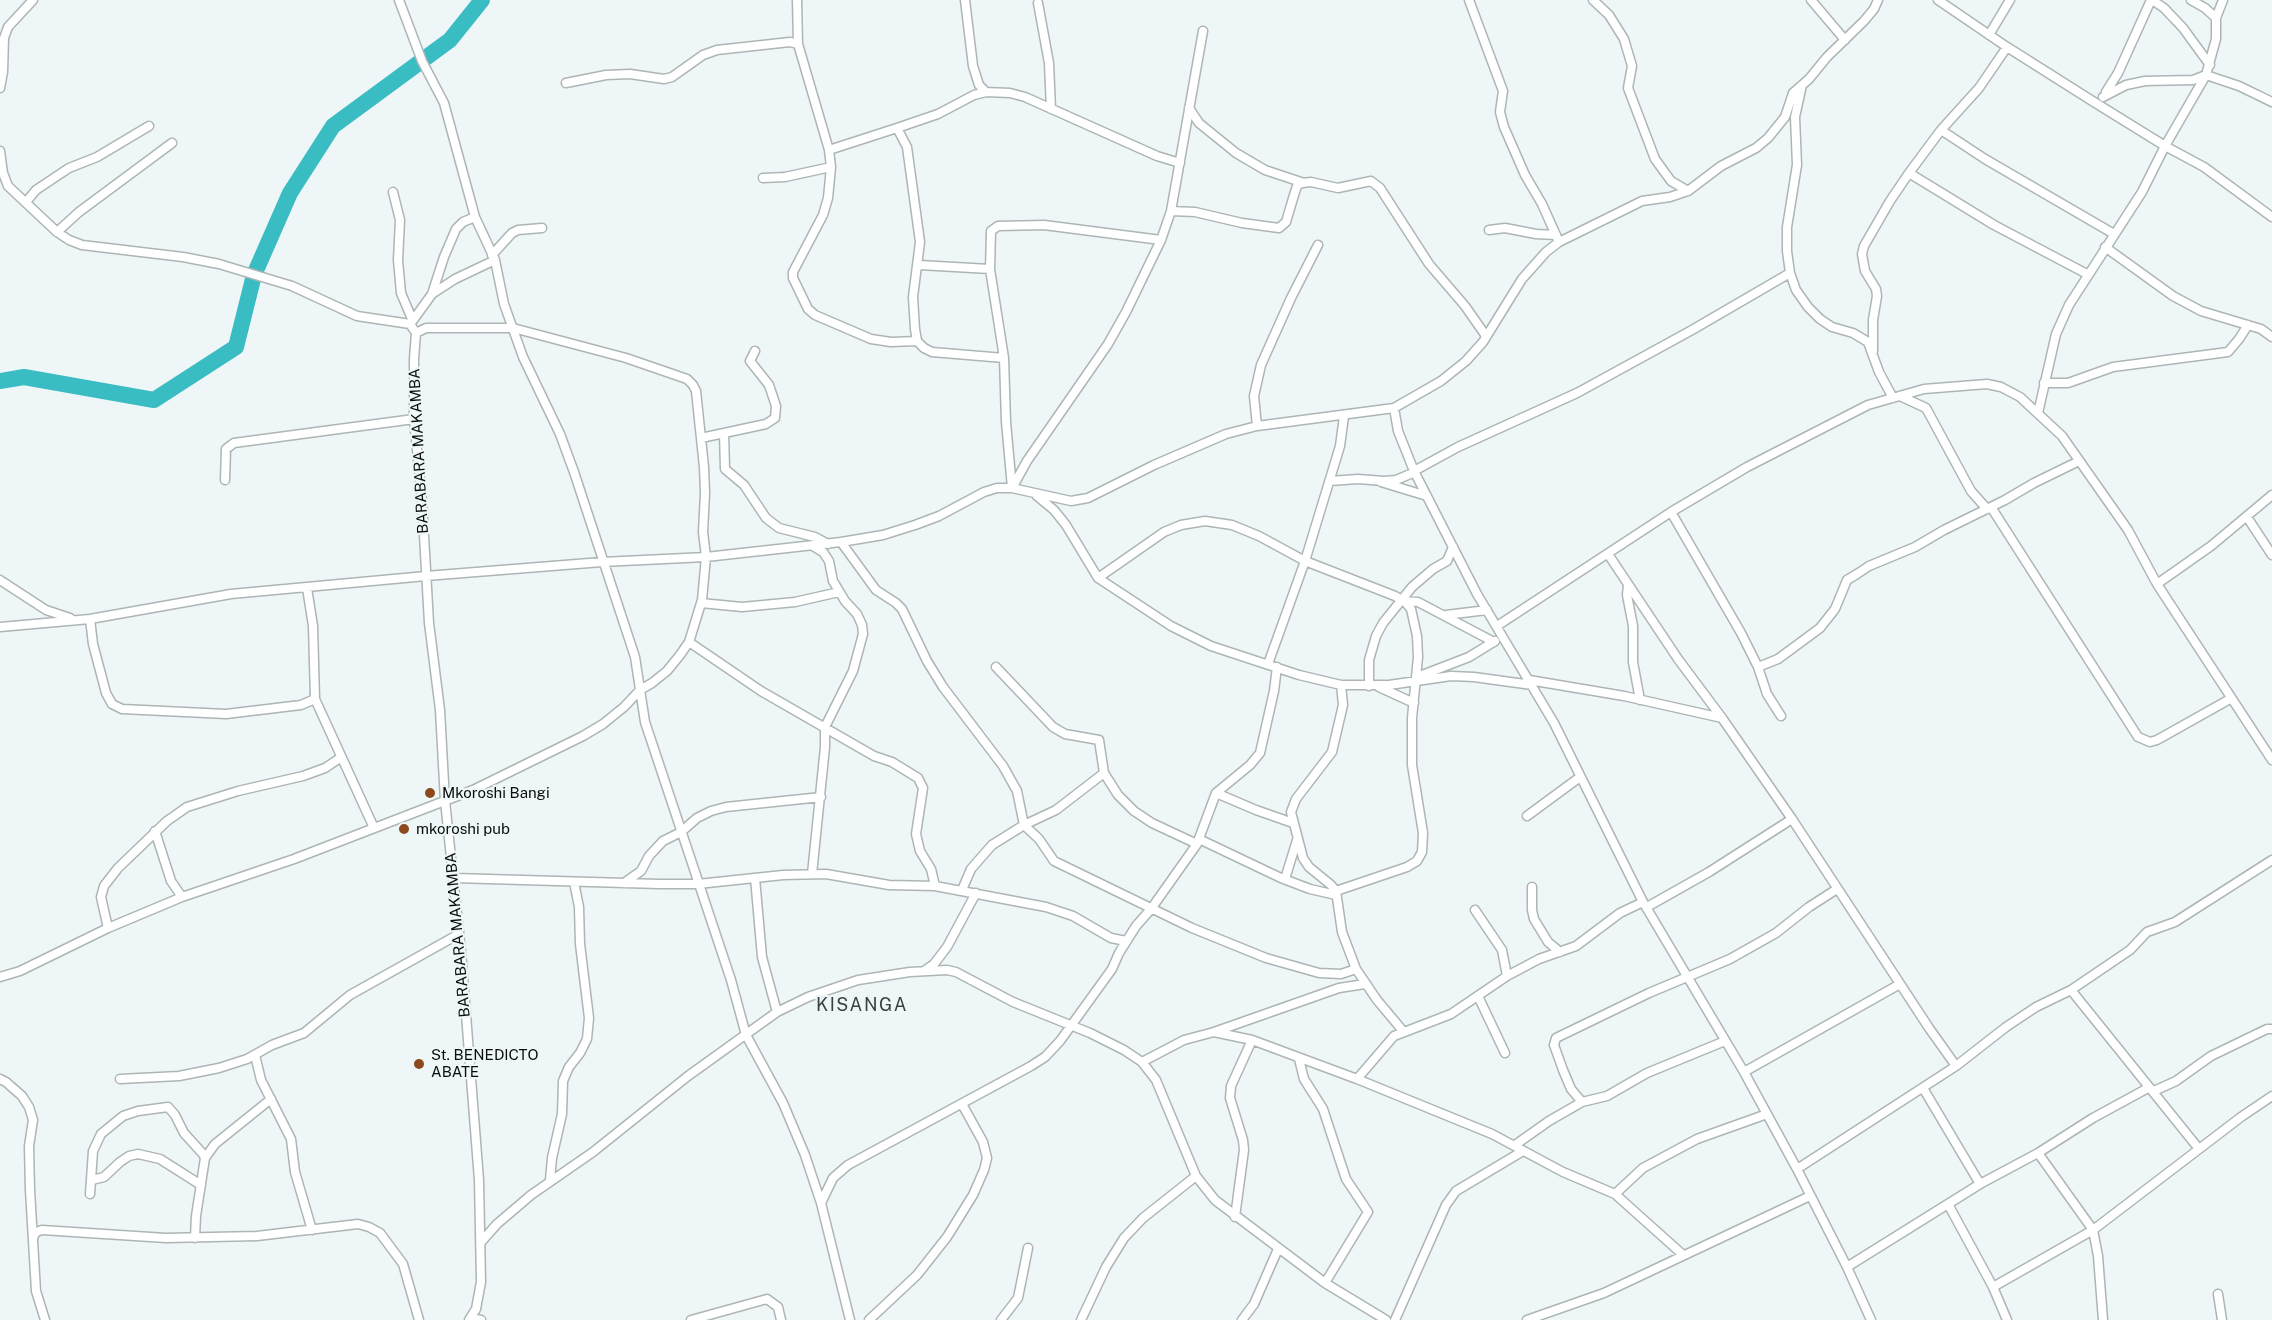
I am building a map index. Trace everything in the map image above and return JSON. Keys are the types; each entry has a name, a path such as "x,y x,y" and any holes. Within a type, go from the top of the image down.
{"street":[{"path":"0,88 4,38 8,27 33,0"},
{"path":"399,0 422,61 444,104 475,217 493,258 504,304 531,375 560,434 574,472 635,657 645,722 731,980 746,1035 783,1103 805,1155 821,1203 850,1320"},
{"path":"797,0 798,44 829,150 831,167 828,198 823,215 793,275 805,304 815,315 860,335 882,341 917,341"},
{"path":"965,0 973,66 979,85 986,92"},
{"path":"1469,0 1503,91 1500,112 1504,127 1525,176 1558,238"},
{"path":"1593,0 1609,15 1624,39 1632,66 1628,88 1655,159 1671,181 1688,191"},
{"path":"1811,0 1845,40"},
{"path":"0,627 90,619 231,594 602,562 706,557 841,542 883,535 939,516 984,492 997,488 1012,488 1035,495 1071,501 1088,498 1120,480 1204,442 1257,426 1394,408 1455,371 1472,355 1522,279 1558,238 1642,201 1670,197 1688,191 1721,166 1756,148 1768,138 1785,117 1793,93 1869,15 1878,0"},
{"path":"1938,0 2094,102 2204,167 2272,217"},
{"path":"1989,35 2010,0"},
{"path":"2103,97 2118,73 2151,0 2164,8 2183,28 2210,65"},
{"path":"2191,0 2216,18"},
{"path":"2038,413 2054,340 2062,318 2087,274 2142,192 2165,146 2206,75 2216,39 2216,18 2223,0"},
{"path":"1038,3 1049,63 1051,109"},
{"path":"1012,488 1027,461 1108,344 1161,240 1171,211 1203,31"},
{"path":"566,83 606,75 630,74 664,79 672,77 703,55 717,50 790,42 798,44"},
{"path":"1873,354 1873,320 1877,296 1876,289 1865,272 1862,254 1864,246 1909,173 1941,130 1979,88 2007,47"},
{"path":"2094,102 2126,85 2145,81 2193,80 2206,75 2239,86 2272,102"},
{"path":"1802,85 1795,117 1797,165 1791,192 1786,242 1790,273 1796,290 1808,307 1832,327 1861,337 1868,342 1879,372 1896,397 1926,408 1971,491 1989,508 2138,737 2150,742 2157,740 2230,699"},
{"path":"829,150 938,114 974,95 986,92 1010,93 1157,156 1180,163"},
{"path":"1189,108 1199,123 1236,153 1265,170 1304,183 1338,188 1368,180 1376,183 1429,264 1465,306 1486,336"},
{"path":"26,202 36,190 69,168 97,157 150,126"},
{"path":"897,128 907,147 920,242 919,265 913,297 917,341 932,352 1004,358"},
{"path":"1941,130 1985,159 2114,234"},
{"path":"57,232 79,212 171,143"},
{"path":"0,151 3,173 8,186 57,232 69,240 82,245 183,257 219,264 292,286 357,316 411,322"},
{"path":"763,178 785,177 831,167"},
{"path":"1909,173 1994,225 2087,274"},
{"path":"1171,211 1195,212 1242,223 1279,228 1286,222 1297,186 1304,183"},
{"path":"0,977 20,971 108,928 182,897 473,790 583,736 624,707 640,690 667,671 688,642 701,603 706,557 705,493 696,391 693,384 687,379 626,358 513,328 426,328 416,333 401,293 398,260 400,220 393,192"},
{"path":"411,322 432,294 456,229 463,222 475,217"},
{"path":"1012,488 1006,422 1004,358 990,269 991,231 998,226 1044,225 1161,240"},
{"path":"432,294 493,258 512,233 518,230 542,228"},
{"path":"1489,230 1505,228 1558,238"},
{"path":"1257,426 1254,396 1261,365 1317,245"},
{"path":"2105,247 2201,311 2261,328 2272,337"},
{"path":"919,265 990,269"},
{"path":"1329,481 1395,480 1414,472 1458,447 1577,393 1790,273"},
{"path":"2044,383 2068,383 2113,368 2228,352 2248,325"},
{"name":"BARABARA MAKAMBA","path":"416,333 414,419 429,623 440,710 445,801 454,878 476,1143 481,1242 479,1298 470,1319"},
{"path":"700,438 766,424 775,418 776,406 769,384 750,361 755,351"},
{"path":"1497,626 1671,512 1747,467 1868,405 1923,389 1987,384 2001,387 2020,397 2062,436 2128,530 2157,584 2272,760"},
{"path":"1394,408 1398,431 1414,472 1477,594 1554,723 1645,905 1744,1072 1797,1169 1847,1267 1869,1319"},
{"path":"1268,664 1305,561 1340,446 1344,416"},
{"path":"225,480 226,449 234,443 414,419"},
{"path":"724,433 725,469 749,491 766,518 779,528 815,537 828,544"},
{"path":"1758,667 1786,654 1820,628 1835,609 1847,580 1869,566 1915,547 2079,461"},
{"path":"1378,481 1427,496"},
{"path":"1035,495 1054,510 1066,525 1098,578 1153,615 1211,646 1341,685 1373,686 1416,679 1474,677 1531,683 1640,700 1722,718"},
{"path":"2157,584 2247,517 2272,495"},
{"path":"1671,512 1742,633 1758,667 1767,694 1781,716"},
{"path":"2247,517 2272,555"},
{"path":"1098,578 1164,532 1181,525 1205,521 1232,525 1279,545 1305,561 1402,600 1418,602 1494,642"},
{"path":"841,542 876,590 902,609 927,661 943,687 1003,766 1017,791 1024,825 1039,839 1047,854 1054,861 1192,928 1300,969 1319,974 1341,974 1356,969"},
{"path":"812,874 821,797 825,727 853,671 863,634 857,614 833,581 829,561 823,552 813,546"},
{"path":"1373,686 1369,660 1376,636 1418,582 1433,569 1445,564 1453,547"},
{"path":"1608,554 1792,819 1956,1066"},
{"path":"1,582 46,610 76,620"},
{"path":"1628,585 1627,595 1633,626 1632,662 1640,700"},
{"path":"307,588 313,626 315,699 340,758 374,828"},
{"path":"701,603 742,607 795,602 839,592"},
{"path":"996,667 1053,727 1065,734 1099,740 1104,773 1118,795 1134,811 1152,823 1310,890 1336,893 1407,867 1417,861 1422,852 1424,833 1412,765 1418,636 1411,609 1402,600"},
{"path":"1444,616 1487,610"},
{"path":"90,619 93,644 106,693 112,704 122,709 226,714 301,705 315,699"},
{"path":"1416,679 1469,657 1503,635"},
{"path":"688,642 761,691 874,756 891,762 921,781 916,834 920,851 930,869 935,886"},
{"path":"821,1203 833,1178 848,1165 1045,1057 1071,1026 1112,969 1125,941 1151,909 1198,841 1216,793 1250,765 1260,753 1277,667"},
{"path":"1341,685 1344,698 1336,742 1327,759 1296,799 1291,812 1303,858 1309,867 1331,885 1336,893 1342,932 1356,969 1365,984 1403,1031"},
{"path":"1373,686 1414,703"},
{"path":"108,928 101,897 104,886 155,831 187,807 238,791 303,776 325,768 340,758"},
{"path":"962,890 970,869 992,845 1024,825 1056,810 1104,773"},
{"path":"1527,816 1580,777"},
{"path":"1216,793 1293,823"},
{"path":"624,883 641,871 654,849 663,841 681,832 697,818 726,807 821,797"},
{"path":"1357,1079 1385,1043 1403,1031 1423,1026 1451,1014 1507,976 1576,946 1620,913 1645,905 1709,872 1792,819"},
{"path":"155,831 171,881 182,897"},
{"path":"1285,879 1297,840"},
{"path":"1797,1169 1956,1066 2036,1007 2071,990 2130,950 2146,932 2175,922 2272,860"},
{"path":"454,878 698,884 812,874 889,885 935,886 1047,907 1073,916 1111,938 1125,941"},
{"path":"755,878 762,957 777,1012"},
{"path":"550,1180 552,1158 562,1114 562,1081 587,1039 589,1018 574,882"},
{"path":"1532,887 1534,919 1548,942 1560,952"},
{"path":"1582,1102 1571,1089 1563,1070 1554,1045 1556,1038 1649,993 1730,959 1776,933 1809,907 1838,889"},
{"path":"924,971 934,964 947,947 976,893"},
{"path":"1475,910 1502,950 1507,976"},
{"path":"120,1079 179,1076 219,1068 248,1059 272,1045 304,1033 350,995 459,934"},
{"path":"481,1242 510,1213 550,1180 593,1152 688,1076 777,1012 807,997 858,980 924,971 956,972 1013,1002 1124,1050 1142,1062 1156,1080 1196,1176 1215,1200 1325,1283 1386,1320"},
{"path":"1142,1062 1184,1040 1214,1032 1339,988 1365,984"},
{"path":"1744,1072 1900,984"},
{"path":"2071,990 2199,1149"},
{"path":"1478,996 1505,1053"},
{"path":"1847,1267 1980,1184 2038,1153 2093,1118 2151,1089 2175,1081 2211,1056 2236,1046 2267,1029 2272,1029"},
{"path":"1214,1032 1252,1040 1357,1079 1465,1122 1515,1145 1563,1172 1615,1194 1682,1254"},
{"path":"1235,1216 1243,1140 1230,1098 1231,1086 1252,1040"},
{"path":"1515,1145 1549,1120 1582,1102 1606,1096 1647,1073 1725,1041"},
{"path":"255,1055 261,1080 291,1139 295,1172 312,1230"},
{"path":"1299,1059 1304,1079 1323,1109 1341,1168 1368,1212 1325,1283"},
{"path":"0,1079 16,1089 22,1096 33,1120 29,1165 36,1291 45,1320"},
{"path":"1923,1088 1980,1184"},
{"path":"1993,1287 2093,1230 2272,1096"},
{"path":"195,1238 205,1158 214,1144 271,1099"},
{"path":"869,1320 917,1275 947,1238 973,1195 984,1170 987,1158 983,1142 962,1104"},
{"path":"90,1194 95,1142 114,1121 138,1111 168,1107 184,1133 205,1158"},
{"path":"1615,1194 1643,1168 1697,1139 1767,1114"},
{"path":"1395,1320 1446,1205 1456,1191 1523,1151"},
{"path":"2038,1153 2068,1191 2093,1230 2098,1256 2103,1320"},
{"path":"92,1180 104,1177 120,1162 129,1156 138,1154 160,1159 201,1185"},
{"path":"1081,1320 1106,1267 1124,1238 1152,1211 1196,1176"},
{"path":"1527,1320 1604,1293 1682,1254 1810,1196"},
{"path":"1948,1204 1993,1287 2007,1320"},
{"path":"33,1238 36,1232 42,1230 195,1238 257,1236 358,1224 380,1233 403,1264 419,1320"},
{"path":"1001,1320 1018,1298 1028,1248"},
{"path":"1242,1320 1254,1304 1278,1249"},
{"path":"2218,1294 2222,1320"},
{"path":"691,1320 733,1310 762,1299 775,1303 781,1320"},
{"path":"470,1319 481,1320"}],"waterway":[{"path":"0,381 24,377 154,400 236,347 254,275 290,193 333,126 450,40 482,0"}],"place":[{"name":"Mkoroshi Bangi","path":"430,793"},
{"name":"mkoroshi pub","path":"404,829"},
{"name":"St. BENEDICTO ABATE","path":"419,1064"}],"district":[{"name":"KISANGA","path":"862,1005"}]}
